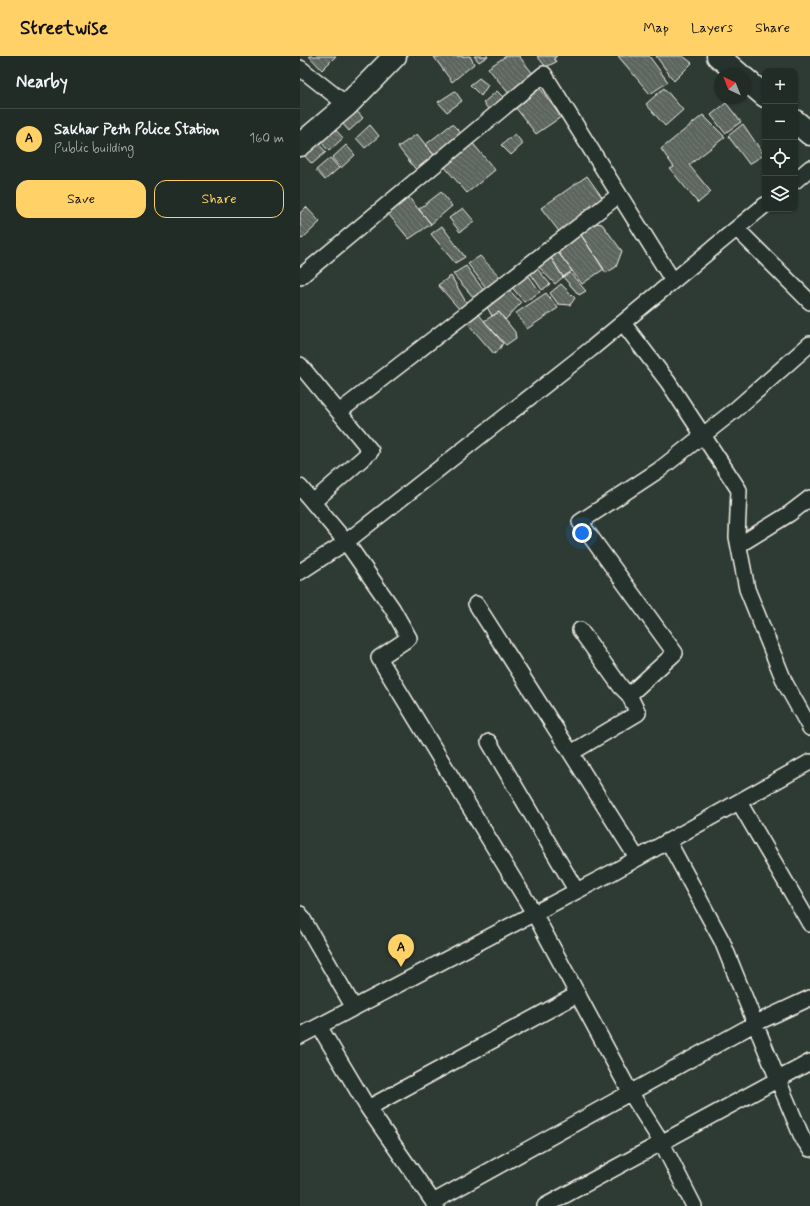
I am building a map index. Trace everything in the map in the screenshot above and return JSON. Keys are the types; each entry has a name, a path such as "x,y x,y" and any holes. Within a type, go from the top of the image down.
{"street":[{"path":"300,145 347,105 395,56"},
{"path":"718,56 733,68"},
{"path":"300,68 347,105"},
{"path":"300,276 544,74 673,281"},
{"path":"750,83 762,93"},
{"path":"798,124 810,134"},
{"path":"798,178 810,168"},
{"path":"339,412 619,195"},
{"path":"300,572 346,542 623,322 762,208"},
{"path":"737,229 810,302"},
{"path":"623,322 668,382 739,490 737,537 746,589 784,682 810,728"},
{"path":"629,695 675,653 580,522 659,470 735,410 810,344"},
{"path":"300,365 371,451 313,502"},
{"path":"300,487 346,542 392,608 409,638 380,658 534,913 630,1092 662,1143 694,1206"},
{"path":"739,545 789,514 810,498"},
{"path":"476,604 637,858"},
{"path":"571,753 638,714 629,695 621,687 580,630"},
{"path":"489,742 576,890"},
{"path":"300,1036 637,858 810,762"},
{"path":"739,802 810,924"},
{"path":"668,841 722,941 754,1024 802,1137 810,1150"},
{"path":"300,914 354,1008"},
{"path":"368,1108 578,994"},
{"path":"319,1026 368,1108 435,1204 630,1092 754,1024 810,998"},
{"path":"545,1206 810,1062"}],"building":[{"path":"309,56 336,56 322,70"},
{"path":"470,56 474,64 452,82 434,57"},
{"path":"474,56 488,56 479,62"},
{"path":"506,56 519,56 534,75 510,95 488,68"},
{"path":"537,56 557,56 554,58 556,62 546,67"},
{"path":"618,56 649,56 668,82 650,94"},
{"path":"656,56 683,56 692,63 674,81"},
{"path":"479,78 488,85 481,96 470,85"},
{"path":"540,88 561,117 536,134 516,108"},
{"path":"664,88 683,110 665,126 646,104"},
{"path":"455,91 462,101 447,112 438,102"},
{"path":"497,91 507,101 492,113 483,103"},
{"path":"727,104 741,122 725,133 711,115"},
{"path":"354,108 363,118 349,131 340,121"},
{"path":"703,115 725,137 689,165 711,192 698,203 670,169 674,167 661,149"},
{"path":"452,124 461,133 457,139 434,155 425,145"},
{"path":"743,124 762,152 762,156 749,164 728,136"},
{"path":"370,125 379,136 365,148 356,138"},
{"path":"334,128 343,138 329,151 320,141"},
{"path":"417,134 434,155 417,171 398,147"},
{"path":"515,134 523,144 511,155 501,145"},
{"path":"470,140 495,170 467,193 442,164"},
{"path":"317,142 326,152 312,164 303,154"},
{"path":"346,145 355,155 341,168 332,158"},
{"path":"330,158 339,168 325,180 316,170"},
{"path":"587,176 604,200 561,234 541,208"},
{"path":"441,192 452,206 431,224 419,209"},
{"path":"405,193 431,224 409,239 385,210"},
{"path":"306,207 320,222 302,239 300,238 300,213"},
{"path":"463,208 474,221 460,232 449,218"},
{"path":"596,223 602,224 622,251 616,267 606,273 581,235"},
{"path":"442,226 465,257 455,263 431,234"},
{"path":"581,235 604,269 582,284 557,251"},
{"path":"556,249 572,271 563,277 550,256"},
{"path":"480,256 502,279 487,289 468,264"},
{"path":"550,256 563,277 555,284 536,264"},
{"path":"534,265 550,284 542,290 528,270"},
{"path":"466,266 484,291 475,299 453,274"},
{"path":"526,272 540,292 524,302 510,285"},
{"path":"570,273 586,291 579,295 563,277"},
{"path":"451,276 467,304 460,310 438,285"},
{"path":"561,284 575,298 570,305 558,304 550,293"},
{"path":"505,285 521,303 505,320 499,312 492,316 487,307"},
{"path":"546,293 558,308 527,329 516,313"},
{"path":"475,310 503,343 499,350 494,354 463,318"},
{"path":"499,312 515,332 516,338 506,345 484,321"}],"place":[{"name":"Sakhar Peth Police Station","path":"401,967"}]}
